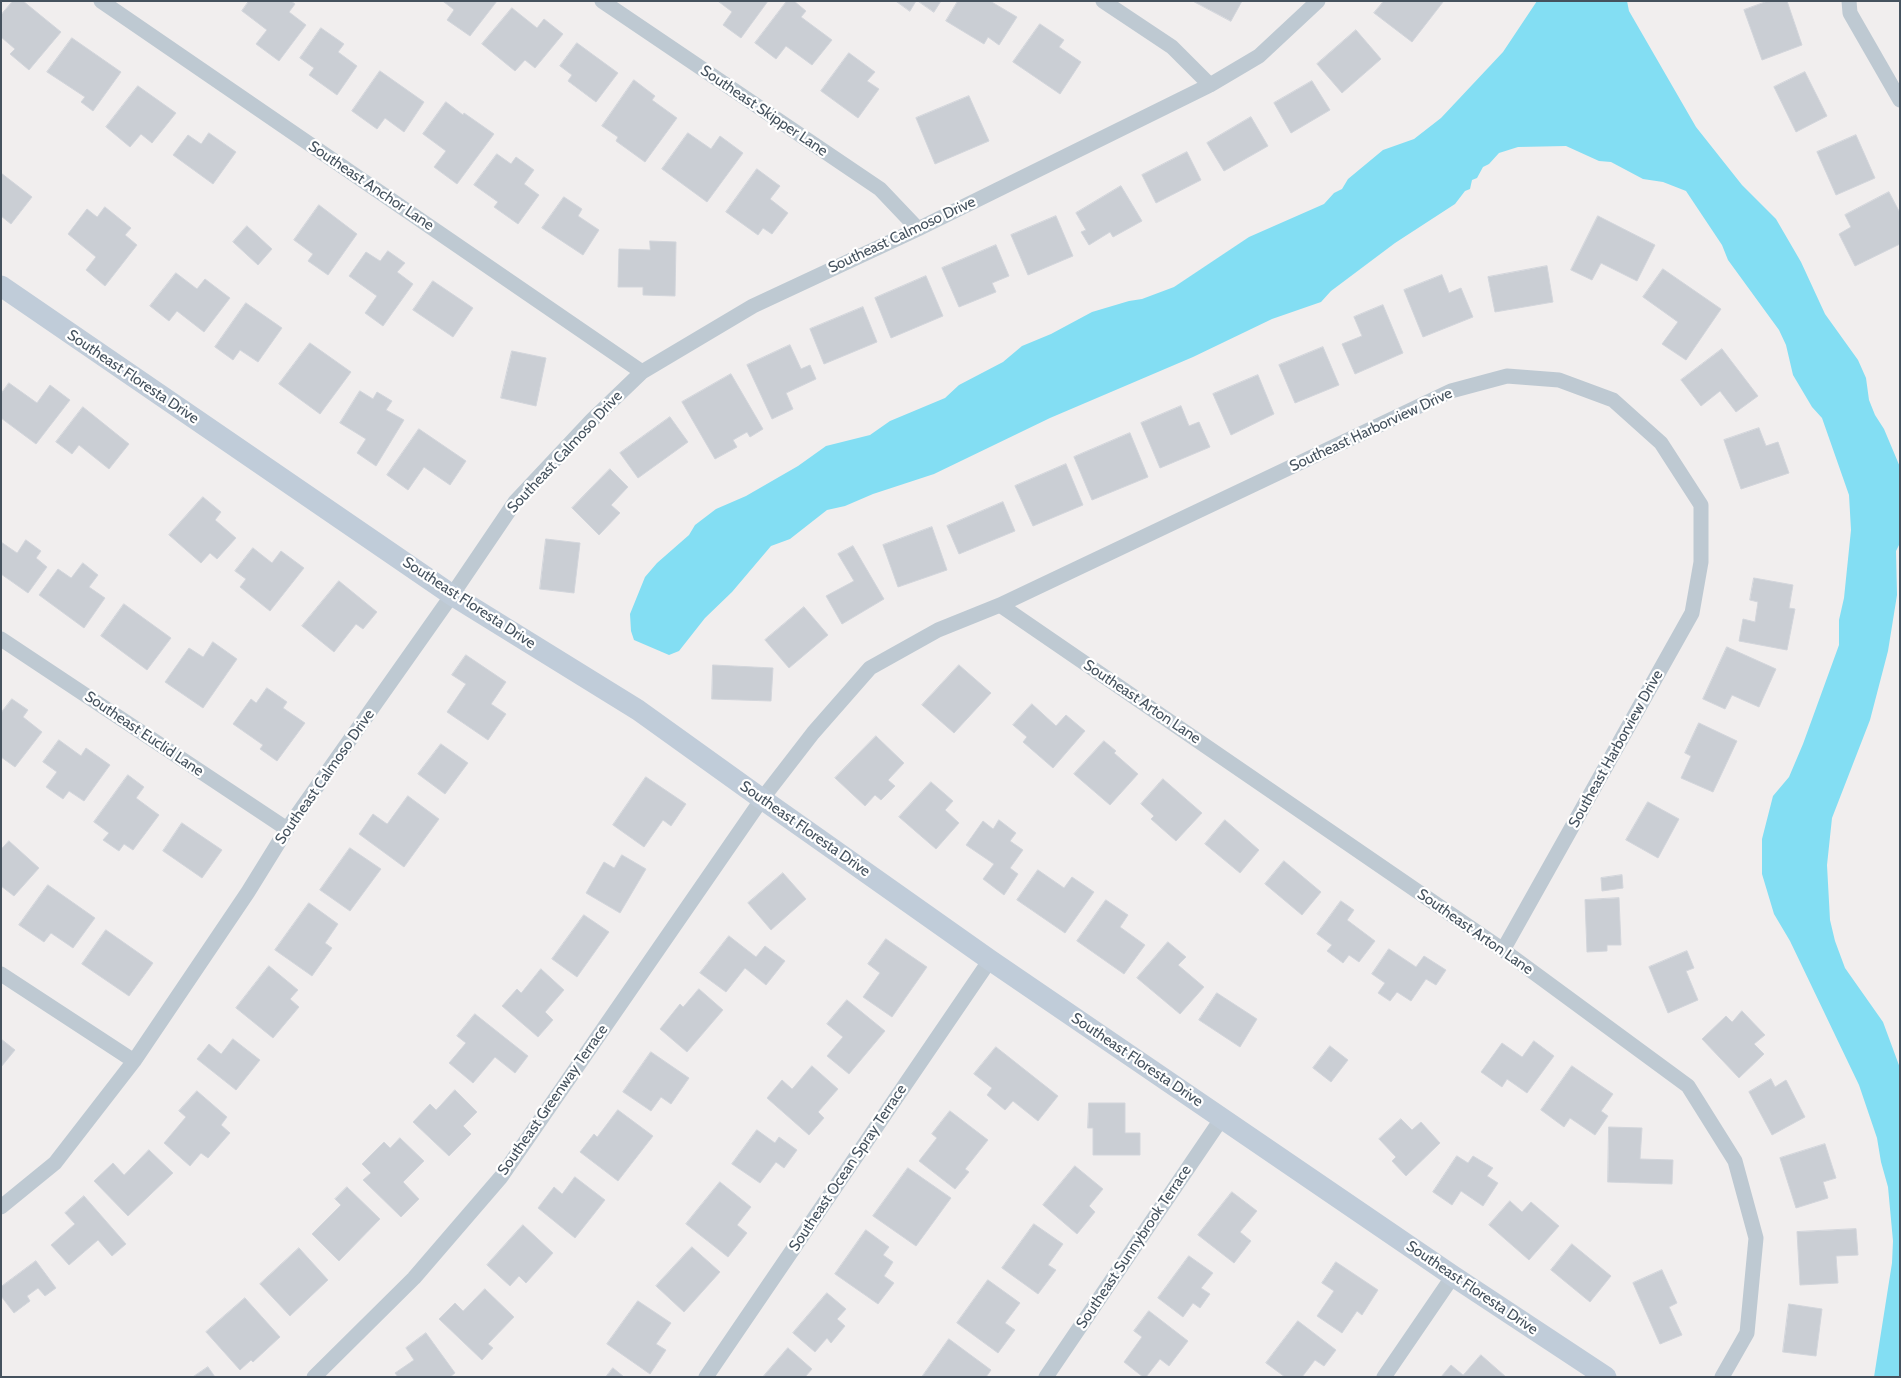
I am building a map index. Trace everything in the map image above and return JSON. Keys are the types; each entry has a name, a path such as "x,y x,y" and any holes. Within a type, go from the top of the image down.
{"street":[{"name":"Southeast Anchor Lane","path":"101,1 642,372"},
{"name":"Southeast Skipper Lane","path":"602,1 880,189 918,229"},
{"path":"1103,1 1172,47 1210,85"},
{"name":"Southeast Calmoso Drive","path":"1,1207 55,1164 134,1061 248,892 287,829 452,595 515,502 592,420 642,372 753,306 918,229 1210,85 1259,56 1318,1"},
{"path":"1849,1 1850,13 1900,100"},
{"name":"Southeast Floresta Drive","path":"1,286 452,595 638,710 990,960 1453,1276 1606,1377"},
{"name":"Southeast Harborview Drive","path":"762,799 813,733 870,668 938,630 1000,605 1451,391 1507,376 1559,380 1613,400 1662,443 1701,505 1701,562 1692,613 1503,950"},
{"name":"Southeast Arton Lane","path":"1000,605 1503,950 1688,1086 1735,1161 1756,1238 1747,1333 1722,1377"},
{"name":"Southeast Euclid Lane","path":"1,639 287,829"},
{"name":"Southeast Greenway Terrace","path":"314,1377 414,1278 501,1177 762,799"},
{"name":"Southeast Ocean Spray Terrace","path":"706,1377 990,960"},
{"path":"1,974 134,1061"},
{"name":"Southeast Sunnybrook Terrace","path":"1046,1377 1222,1118"},
{"path":"1384,1377 1453,1276"}],"water":[{"path":"1537,1 1627,1 1629,11 1696,127 1742,185 1776,219 1801,262 1825,314 1858,360 1866,378 1869,400 1900,467 1900,543 1896,551 1897,595 1888,651 1870,720 1832,818 1827,865 1830,920 1835,941 1845,968 1883,1022 1900,1068 1900,1377 1874,1377 1892,1263 1893,1241 1888,1187 1877,1138 1859,1085 1790,941 1774,914 1762,874 1762,839 1773,796 1789,777 1839,645 1839,620 1844,598 1851,530 1849,495 1822,418 1812,407 1793,375 1786,345 1779,330 1728,260 1722,245 1686,191 1663,182 1643,179 1611,162 1599,161 1566,146 1518,147 1499,153 1489,164 1483,167 1477,178 1472,180 1470,189 1465,191 1455,204 1395,243 1331,291 1321,302 1272,319 1193,357 1050,418 934,474 873,494 845,506 827,510 790,539 771,546 732,592 705,618 679,651 669,655 634,640 631,631 630,614 645,577 657,563 689,535 695,525 716,509 746,496 798,466 826,446 870,435 890,421 945,398 959,385 1003,362 1022,346 1051,334 1092,312 1142,299 1174,287 1249,237 1324,204 1334,193 1342,189 1348,179 1383,150 1414,139 1441,118 1503,52"}],"building":[{"path":"13,1 23,1 61,32 29,70 10,54 15,49 1,37 1,15"},
{"path":"249,1 291,1 295,4 289,12 306,25 279,61 256,44 267,30 242,11"},
{"path":"443,1 497,1 470,36 447,20 454,10"},
{"path":"718,1 768,1 741,38 723,25 732,12"},
{"path":"787,1 794,1 806,11 801,17 832,40 812,65 786,46 776,59 755,43"},
{"path":"896,1 916,1 910,11"},
{"path":"918,1 941,1 934,12"},
{"path":"958,1 990,1 1017,17 999,45 988,37 984,44 946,21"},
{"path":"1193,1 1242,1 1231,21"},
{"path":"1384,1 1443,2 1412,42 1374,13"},
{"path":"1768,1 1787,1 1802,45 1762,60 1744,10"},
{"path":"512,8 537,28 544,19 563,34 535,68 525,60 515,71 482,44"},
{"path":"1040,24 1064,40 1059,47 1081,62 1060,94 1013,62"},
{"path":"321,28 344,44 338,52 357,66 337,95 309,75 314,68 300,58"},
{"path":"1356,30 1381,59 1342,93 1317,64"},
{"path":"72,38 121,72 93,111 81,102 85,97 47,72"},
{"path":"577,43 618,73 596,102 568,81 572,75 560,66"},
{"path":"849,53 875,72 867,81 879,89 858,118 821,91"},
{"path":"380,71 424,102 404,132 385,118 377,129 352,111"},
{"path":"1805,72 1827,116 1796,132 1774,87"},
{"path":"634,80 655,96 652,100 677,118 645,162 616,141 618,137 602,126"},
{"path":"1312,81 1330,110 1291,133 1274,103"},
{"path":"138,86 176,113 152,143 141,134 130,147 106,127"},
{"path":"969,96 989,141 935,164 916,118"},
{"path":"446,102 494,134 457,184 434,167 446,151 423,134"},
{"path":"1251,117 1268,146 1224,171 1207,143"},
{"path":"209,133 236,152 213,184 173,155 188,135 201,144"},
{"path":"688,133 711,149 720,136 743,153 707,202 662,169"},
{"path":"1856,135 1875,178 1836,195 1817,152"},
{"path":"1187,152 1201,180 1156,203 1142,175"},
{"path":"497,154 511,164 516,157 534,170 524,184 539,195 518,224 494,207 498,202 474,185"},
{"path":"757,169 780,186 770,199 788,213 772,234 763,228 758,235 726,212"},
{"path":"1,173 32,197 11,224 1,216"},
{"path":"1121,186 1142,221 1113,237 1110,232 1089,245 1081,232 1086,230 1076,213"},
{"path":"1889,192 1900,213 1900,244 1855,266 1839,234 1851,227 1845,215"},
{"path":"564,197 582,209 578,216 599,230 583,255 542,228"},
{"path":"319,205 357,234 328,275 308,261 313,254 294,240"},
{"path":"105,207 131,228 125,235 137,245 105,286 86,270 96,257 68,234 87,209 97,217"},
{"path":"1056,216 1073,256 1028,275 1011,235"},
{"path":"1598,216 1655,245 1637,281 1601,263 1592,280 1571,270"},
{"path":"247,226 272,249 258,265 233,242"},
{"path":"650,241 676,242 675,296 643,295 643,287 618,287 619,249 650,250"},
{"path":"996,245 1009,276 992,283 996,292 959,307 942,268"},
{"path":"388,251 405,263 397,272 413,284 383,326 365,313 377,296 349,276 366,252 380,261"},
{"path":"1547,266 1553,302 1495,312 1488,277"},
{"path":"1663,269 1721,309 1686,360 1662,344 1678,322 1643,297"},
{"path":"176,273 197,289 205,279 230,298 204,332 177,311 169,321 150,306"},
{"path":"1442,275 1449,293 1461,288 1473,317 1423,337 1404,290"},
{"path":"926,276 943,316 891,338 875,298"},
{"path":"433,281 473,308 453,337 413,310"},
{"path":"246,303 282,328 258,362 240,350 233,360 215,347"},
{"path":"1383,305 1403,353 1355,374 1342,344 1362,336 1354,317"},
{"path":"863,307 877,342 824,364 810,329"},
{"path":"310,343 351,372 320,414 279,384"},
{"path":"790,345 801,369 810,365 816,379 786,393 793,409 772,419 747,365"},
{"path":"1323,347 1339,385 1295,403 1279,365"},
{"path":"1722,349 1758,396 1736,412 1720,391 1701,406 1681,380"},
{"path":"512,351 546,358 536,406 501,398"},
{"path":"731,374 763,429 750,437 747,432 733,440 737,447 715,459 682,402"},
{"path":"1258,375 1274,414 1231,435 1213,394"},
{"path":"9,383 37,403 50,385 70,400 36,444 1,418 1,394"},
{"path":"360,391 373,399 377,392 392,401 386,410 404,420 376,466 357,453 366,439 340,423"},
{"path":"1181,406 1189,426 1199,422 1210,447 1160,468 1141,423"},
{"path":"83,407 129,444 109,469 79,445 72,454 56,442"},
{"path":"670,417 688,442 638,478 620,453"},
{"path":"1759,428 1766,446 1778,442 1789,473 1741,489 1724,440"},
{"path":"419,429 466,461 450,485 424,467 408,490 387,475"},
{"path":"1130,433 1148,477 1092,500 1074,457"},
{"path":"1066,464 1083,505 1033,526 1015,486"},
{"path":"610,469 628,487 611,505 620,513 599,535 572,508"},
{"path":"203,497 221,512 215,520 236,538 217,559 210,553 201,563 169,535"},
{"path":"1003,502 1015,531 959,554 947,526"},
{"path":"932,527 947,570 898,587 883,545"},
{"path":"546,539 580,543 574,593 540,589"},
{"path":"26,540 41,551 36,558 47,567 28,593 1,574 1,542 17,553"},
{"path":"853,546 884,599 842,624 826,596 854,581 838,554"},
{"path":"253,548 272,563 281,551 304,568 270,611 240,587 246,579 235,571"},
{"path":"83,563 98,575 89,587 105,598 84,628 39,595 58,569 71,578"},
{"path":"1754,578 1793,585 1789,608 1795,609 1787,650 1739,641 1743,619 1755,622 1758,602 1750,600"},
{"path":"339,581 377,612 363,629 356,624 334,652 302,626"},
{"path":"124,604 171,638 147,670 101,636"},
{"path":"804,607 828,635 789,668 765,640"},
{"path":"213,642 237,659 203,708 165,682 189,648 203,657"},
{"path":"1727,647 1776,669 1759,707 1732,695 1725,709 1703,699"},
{"path":"466,655 506,682 491,704 506,714 488,740 447,712 466,684 452,675"},
{"path":"713,665 773,668 771,701 712,699"},
{"path":"959,665 991,693 954,733 922,705"},
{"path":"267,688 287,702 283,708 305,723 277,761 260,749 263,745 233,724 251,699 256,703"},
{"path":"12,699 28,710 23,717 42,732 15,767 1,757 1,713"},
{"path":"1032,704 1056,726 1066,715 1085,731 1053,768 1023,742 1027,737 1013,725"},
{"path":"1699,723 1737,741 1713,792 1681,778 1691,756 1685,753"},
{"path":"876,736 904,763 888,780 895,786 881,800 875,795 865,806 835,778"},
{"path":"59,740 81,756 86,748 110,765 84,801 69,791 63,799 46,787 57,772 43,762"},
{"path":"1104,741 1116,751 1114,753 1138,774 1110,805 1074,774"},
{"path":"441,744 468,763 445,794 418,774"},
{"path":"128,775 144,787 136,798 159,815 133,850 124,844 119,851 103,840 109,833 94,822"},
{"path":"646,777 686,804 671,826 663,820 644,847 613,825"},
{"path":"1163,779 1202,813 1176,841 1151,819 1154,816 1141,804"},
{"path":"931,782 953,801 945,810 959,823 936,849 899,817"},
{"path":"408,796 439,819 404,867 359,834 373,814 387,824"},
{"path":"1648,802 1679,819 1658,858 1626,840"},
{"path":"999,820 1016,833 1010,841 1023,850 1010,868 1018,874 1004,895 983,879 994,864 966,845 983,821 993,829"},
{"path":"1225,820 1259,850 1240,873 1205,844"},
{"path":"182,823 222,850 202,878 163,851"},
{"path":"9,841 39,868 14,896 1,886 1,847"},
{"path":"350,848 381,869 350,911 320,890"},
{"path":"622,855 646,869 620,913 586,893 604,862 614,868"},
{"path":"1284,861 1321,892 1302,915 1265,884"},
{"path":"1038,870 1064,888 1072,877 1094,892 1065,933 1017,900"},
{"path":"783,873 806,899 771,930 748,903"},
{"path":"1622,875 1623,888 1602,891 1601,878"},
{"path":"48,885 95,918 73,948 51,933 44,942 19,925"},
{"path":"1619,898 1621,945 1607,945 1607,951 1587,952 1585,900"},
{"path":"1106,900 1128,915 1120,927 1145,945 1124,974 1077,941"},
{"path":"1341,901 1354,910 1347,920 1375,941 1359,962 1349,955 1343,963 1327,951 1332,945 1317,934"},
{"path":"309,903 338,924 325,943 332,948 312,976 275,950"},
{"path":"584,915 609,932 577,977 552,959"},
{"path":"106,930 153,963 129,996 82,964"},
{"path":"729,936 756,957 765,946 785,961 766,985 745,968 726,992 700,973"},
{"path":"886,939 927,967 892,1017 863,997 880,973 868,964"},
{"path":"1168,942 1186,957 1178,965 1204,987 1180,1014 1137,978"},
{"path":"1389,949 1416,967 1424,956 1446,970 1436,985 1426,979 1411,1001 1397,992 1390,1001 1378,993 1385,983 1372,974"},
{"path":"1687,951 1694,968 1686,971 1698,1000 1668,1013 1649,967"},
{"path":"269,966 298,990 290,999 299,1007 273,1038 236,1008"},
{"path":"541,969 564,990 545,1012 553,1020 538,1037 502,1006 517,989 521,993"},
{"path":"699,989 723,1010 687,1052 660,1029 680,1004 683,1007"},
{"path":"1217,993 1257,1019 1240,1047 1199,1020"},
{"path":"847,1000 885,1031 849,1074 827,1056 843,1037 827,1024"},
{"path":"1742,1011 1765,1035 1754,1044 1764,1054 1739,1078 1702,1039 1726,1016 1732,1022"},
{"path":"475,1014 528,1056 515,1073 495,1057 473,1083 449,1063 466,1043 457,1036"},
{"path":"1,1039 15,1050 1,1067"},
{"path":"233,1039 260,1060 236,1090 197,1059 209,1044 221,1054"},
{"path":"1534,1041 1554,1056 1527,1093 1507,1079 1502,1087 1481,1072 1502,1043 1522,1057"},
{"path":"1330,1046 1348,1060 1331,1082 1313,1068"},
{"path":"996,1047 1058,1096 1038,1121 1013,1101 1005,1110 987,1095 992,1088 974,1074"},
{"path":"651,1052 689,1078 671,1104 661,1097 651,1111 623,1092"},
{"path":"812,1066 838,1089 818,1112 824,1118 809,1135 767,1098 782,1080 792,1089"},
{"path":"1572,1066 1613,1094 1601,1111 1608,1116 1595,1135 1570,1118 1564,1127 1541,1110"},
{"path":"1771,1079 1775,1087 1786,1080 1805,1117 1772,1135 1749,1092"},
{"path":"455,1090 477,1112 463,1126 471,1134 449,1156 413,1122 430,1104 436,1110"},
{"path":"197,1091 227,1117 221,1125 230,1133 208,1158 201,1153 190,1166 164,1143 186,1117 179,1111"},
{"path":"1089,1103 1125,1103 1125,1133 1140,1133 1140,1155 1093,1155 1093,1128 1088,1128"},
{"path":"618,1110 653,1136 618,1181 580,1152 594,1134 597,1137"},
{"path":"950,1111 988,1140 965,1169 969,1172 955,1189 919,1161 937,1138 932,1134"},
{"path":"1401,1119 1412,1130 1421,1122 1440,1143 1406,1176 1392,1161 1396,1157 1379,1139"},
{"path":"1609,1127 1642,1128 1640,1159 1673,1160 1672,1184 1608,1182"},
{"path":"757,1130 775,1143 779,1137 797,1150 784,1168 776,1162 760,1183 732,1164"},
{"path":"400,1138 424,1161 403,1182 419,1199 401,1217 363,1180 371,1173 362,1164 384,1142 390,1148"},
{"path":"1825,1144 1836,1178 1823,1182 1828,1198 1796,1208 1780,1158"},
{"path":"149,1150 173,1173 128,1216 94,1181 113,1163 124,1175"},
{"path":"1457,1156 1468,1163 1473,1156 1493,1168 1487,1176 1498,1183 1483,1206 1461,1191 1452,1205 1433,1192"},
{"path":"1075,1166 1103,1189 1089,1206 1095,1212 1077,1234 1043,1205"},
{"path":"908,1168 951,1198 916,1246 873,1216"},
{"path":"575,1177 605,1200 575,1238 538,1208 554,1187 562,1194"},
{"path":"720,1182 751,1207 737,1225 747,1233 728,1257 686,1224"},
{"path":"347,1187 380,1219 339,1261 312,1234 341,1205 335,1199"},
{"path":"1232,1192 1257,1211 1240,1232 1251,1241 1234,1263 1198,1235"},
{"path":"84,1196 126,1244 112,1256 98,1240 69,1265 51,1245 75,1224 65,1213"},
{"path":"1510,1201 1522,1212 1531,1202 1559,1226 1529,1260 1489,1225"},
{"path":"1034,1224 1063,1244 1048,1265 1056,1270 1038,1294 1002,1268"},
{"path":"523,1225 553,1253 526,1283 519,1276 510,1286 487,1265"},
{"path":"1856,1229 1858,1255 1836,1256 1838,1283 1800,1285 1797,1232"},
{"path":"866,1230 889,1247 883,1255 893,1262 884,1276 894,1283 878,1304 835,1274"},
{"path":"1572,1244 1611,1276 1590,1302 1551,1270"},
{"path":"692,1247 720,1272 684,1312 656,1286"},
{"path":"299,1248 328,1280 290,1316 260,1284"},
{"path":"1189,1256 1213,1273 1201,1288 1210,1294 1200,1308 1193,1303 1183,1317 1158,1298"},
{"path":"36,1261 56,1288 45,1296 38,1288 27,1296 30,1301 14,1313 1,1296 1,1287"},
{"path":"1336,1262 1378,1290 1362,1315 1357,1311 1342,1333 1317,1316 1334,1291 1322,1283"},
{"path":"1662,1270 1677,1303 1669,1307 1682,1335 1660,1344 1633,1283"},
{"path":"988,1280 1020,1303 1005,1323 1015,1330 998,1353 957,1323"},
{"path":"485,1289 514,1317 488,1344 493,1348 482,1360 439,1319 455,1303 463,1311"},
{"path":"827,1293 846,1309 837,1319 845,1326 831,1343 827,1338 815,1352 793,1333"},
{"path":"245,1298 280,1337 253,1362 251,1360 240,1370 206,1332"},
{"path":"638,1301 671,1323 656,1344 666,1350 650,1374 607,1344"},
{"path":"1789,1304 1822,1309 1816,1356 1783,1352"},
{"path":"1149,1311 1188,1341 1169,1366 1160,1359 1146,1377 1143,1377 1124,1362 1142,1337 1134,1331"},
{"path":"1298,1321 1336,1350 1324,1366 1315,1360 1302,1377 1285,1377 1266,1363"},
{"path":"426,1333 455,1373 450,1377 398,1377 395,1373 414,1360 406,1348"},
{"path":"949,1339 991,1370 986,1377 922,1377"},
{"path":"788,1348 812,1369 805,1377 763,1377"},
{"path":"1481,1355 1506,1377 1441,1377 1451,1365 1463,1375"},
{"path":"208,1367 215,1377 193,1377"},
{"path":"613,1368 624,1377 606,1377"}]}
